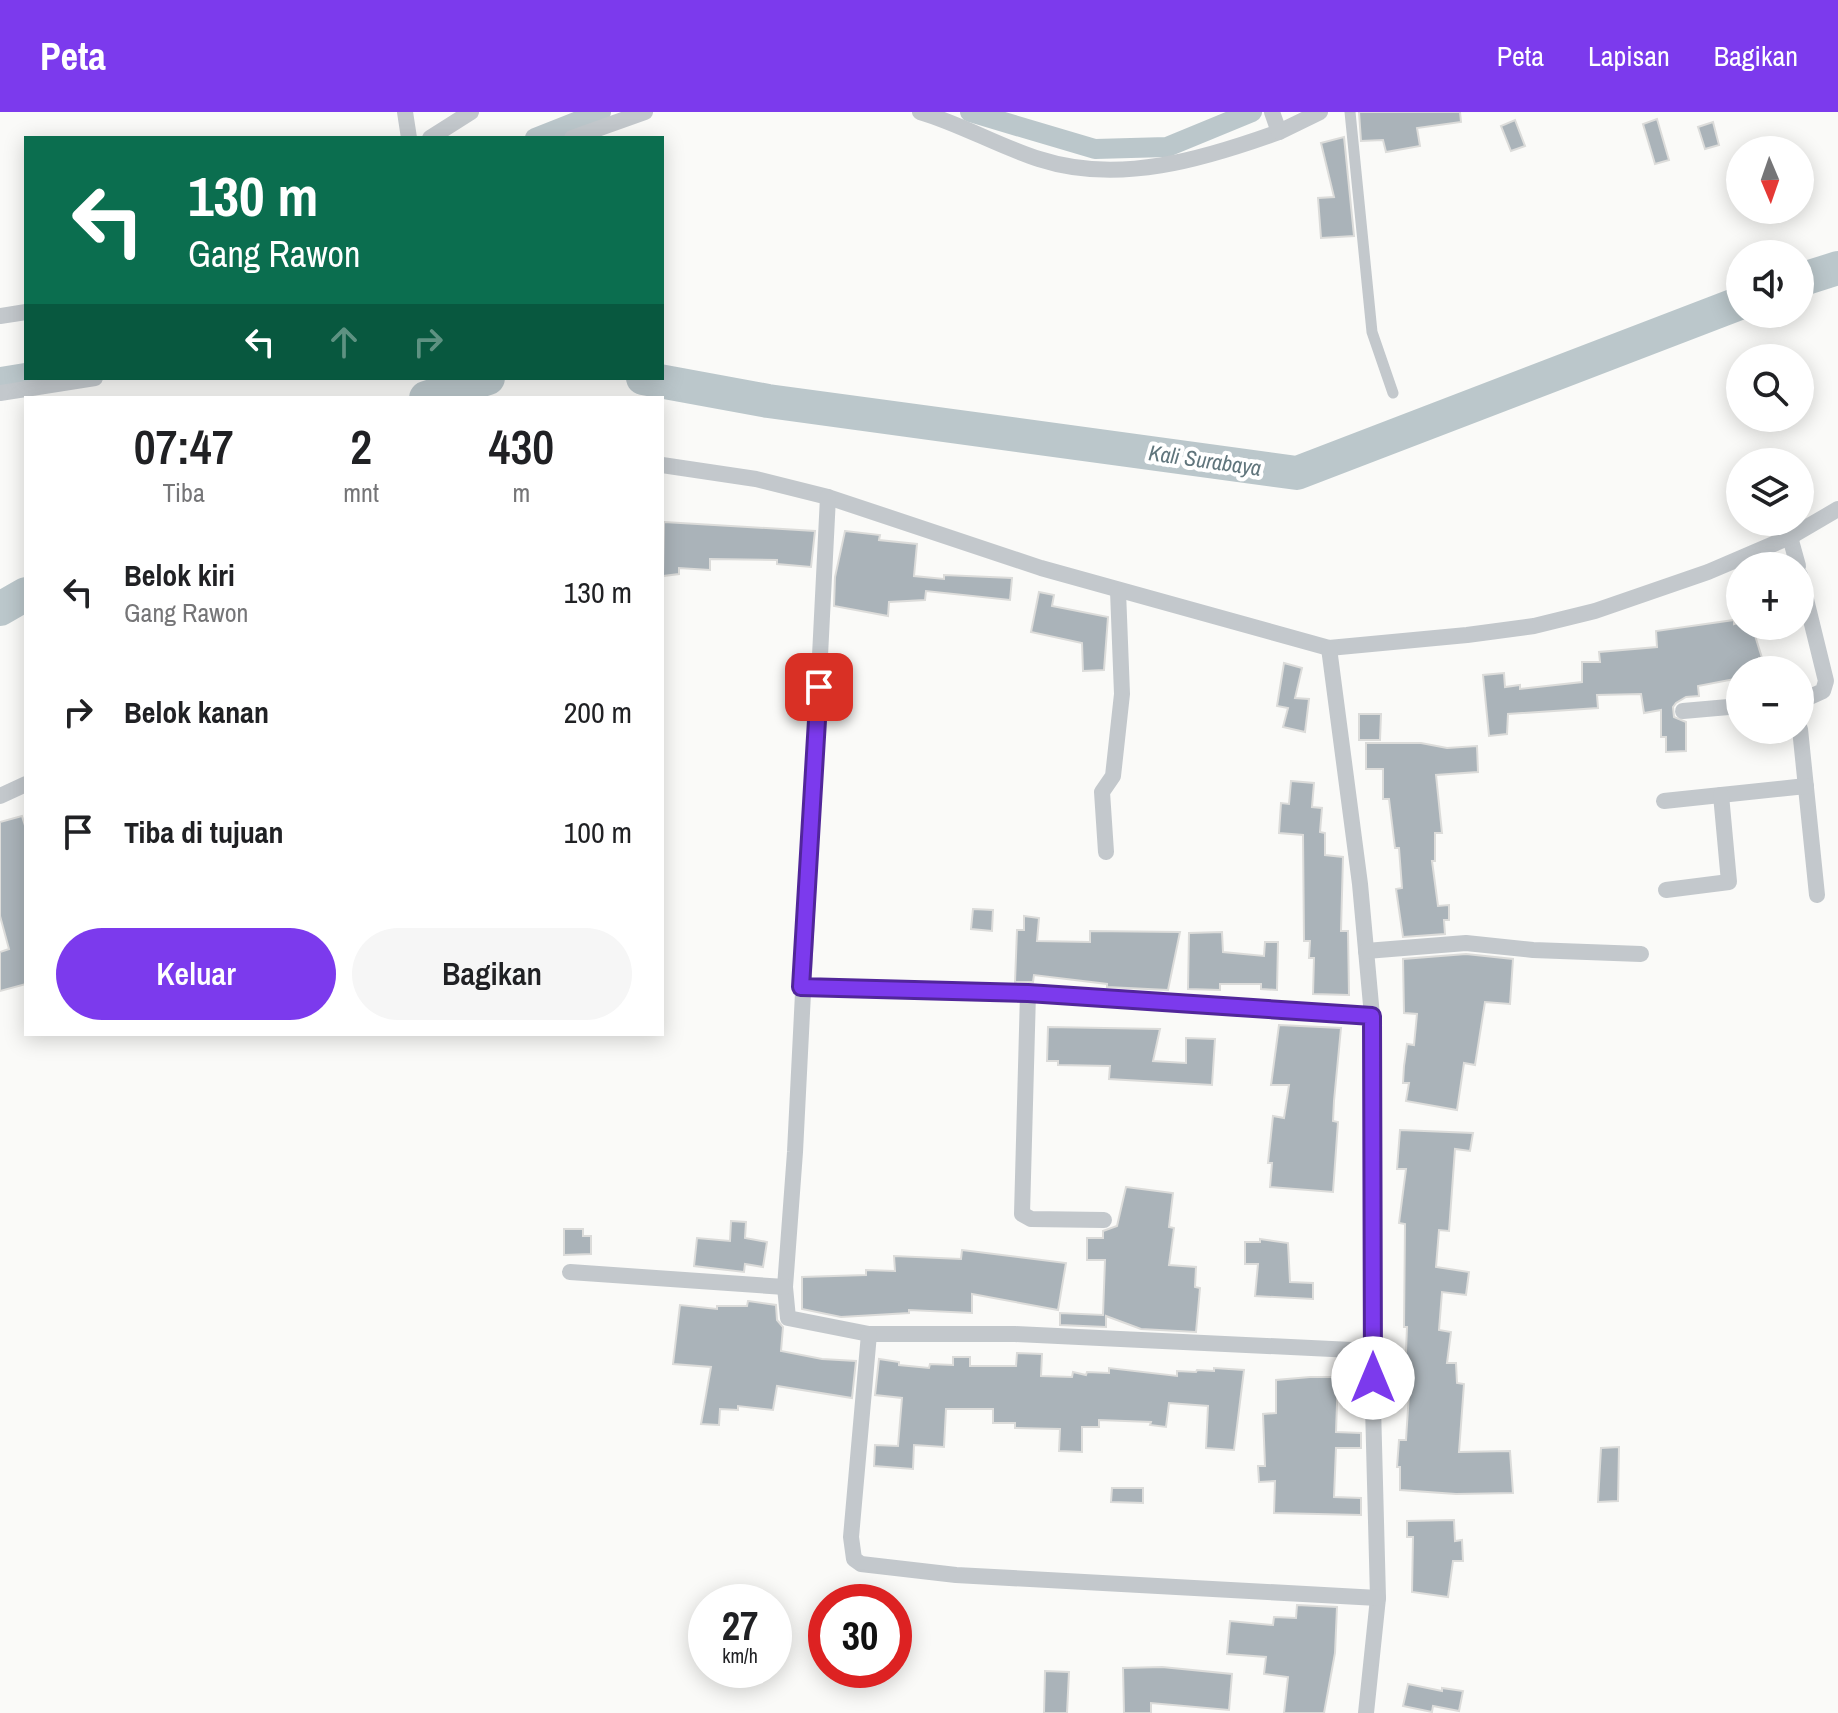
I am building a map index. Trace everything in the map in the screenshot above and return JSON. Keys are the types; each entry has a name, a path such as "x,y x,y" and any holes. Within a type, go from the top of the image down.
{"street":[{"path":"405,112 409,136"},
{"path":"433,136 471,112"},
{"path":"578,136 645,112"},
{"path":"920,112 1042,160 1114,169 1174,164 1275,120 1320,112"},
{"path":"1350,112 1372,332 1393,393"},
{"path":"0,316 24,312"},
{"path":"0,393 82,380"},
{"path":"664,465 756,479 828,497 1041,568 1329,648 1467,635 1595,611 1695,577 1790,537 1838,509"},
{"path":"828,497 785,1287 788,1318 869,1334 1015,1334 1373,1351"},
{"path":"1790,537 1794,552"},
{"path":"1106,852 1102,792 1113,776 1122,694 1118,591"},
{"path":"1814,632 1826,681 1823,691 1814,695"},
{"path":"1329,648 1360,884 1372,1016 1373,1351 1378,1598 1366,1713"},
{"path":"1683,711 1726,707"},
{"path":"1802,744 1817,895"},
{"path":"0,796 24,785"},
{"path":"1664,801 1806,786"},
{"path":"1666,890 1729,882 1721,795"},
{"path":"1366,951 1466,943 1533,950 1641,954"},
{"path":"801,987 1028,993 1372,1016"},
{"path":"1028,993 1022,1214 1031,1219 1104,1220"},
{"path":"570,1272 785,1287"},
{"path":"869,1334 851,1537 854,1559 861,1564 956,1575 1378,1598"}],"building":[{"path":"1359,112 1460,112 1461,122 1417,128 1420,146 1386,152 1383,140 1361,141"},
{"path":"1657,119 1669,160 1655,164 1643,124"},
{"path":"1515,120 1525,146 1511,151 1501,126"},
{"path":"1713,122 1719,145 1705,149 1698,127"},
{"path":"1344,137 1354,236 1321,238 1318,198 1334,197 1321,143"},
{"path":"664,522 815,531 811,567 777,564 777,560 710,559 710,570 679,568 679,574 664,576"},
{"path":"845,531 880,535 879,540 917,544 914,576 1012,578 1010,600 926,591 925,600 889,602 888,616 834,606 835,577"},
{"path":"1039,592 1054,595 1052,606 1108,617 1104,670 1083,671 1082,643 1031,632"},
{"path":"1726,621 1726,640 1756,640 1761,656 1726,656 1726,681 1698,686 1699,696 1686,697 1676,703 1673,707 1674,717 1686,722 1686,751 1666,752 1666,737 1661,737 1661,710 1644,713 1641,694 1597,695 1598,708 1508,714 1507,734 1489,736 1483,675 1504,673 1505,687 1520,685 1520,689 1582,682 1582,662 1600,662 1599,652 1657,647 1656,631"},
{"path":"1284,663 1302,668 1295,698 1309,699 1305,732 1283,727 1288,708 1277,706"},
{"path":"1359,714 1381,714 1380,740 1359,740"},
{"path":"1366,743 1421,743 1447,748 1477,746 1478,772 1436,775 1442,833 1435,833 1435,861 1432,861 1438,906 1449,905 1449,920 1444,920 1445,934 1403,937 1396,889 1402,888 1399,848 1395,848 1389,799 1383,799 1383,769 1366,769"},
{"path":"1291,781 1314,783 1312,807 1322,808 1320,832 1325,833 1325,855 1343,857 1341,931 1348,931 1349,995 1313,994 1314,958 1309,958 1310,941 1304,941 1303,835 1279,833 1281,803 1289,804"},
{"path":"22,816 24,822 24,985 0,991 0,952 9,949 0,916 0,822"},
{"path":"973,909 993,910 992,931 971,929"},
{"path":"1024,916 1039,918 1037,941 1090,942 1090,931 1180,932 1168,990 1107,987 1107,984 1034,975 1033,982 1015,982 1017,930 1024,930"},
{"path":"1222,932 1223,952 1264,956 1265,942 1278,942 1277,990 1261,989 1261,984 1220,984 1220,990 1188,989 1189,933"},
{"path":"1466,954 1513,959 1510,1004 1485,1002 1475,1065 1464,1063 1457,1110 1406,1101 1409,1083 1403,1083 1404,1066 1407,1044 1414,1045 1417,1014 1404,1013 1403,959"},
{"path":"1279,1025 1341,1028 1333,1121 1338,1122 1333,1192 1270,1187 1272,1163 1268,1163 1273,1116 1284,1118 1289,1085 1271,1085"},
{"path":"1048,1027 1160,1029 1153,1061 1186,1063 1186,1038 1215,1039 1212,1085 1109,1079 1110,1066 1058,1065 1058,1061 1047,1061"},
{"path":"1400,1130 1473,1133 1470,1151 1455,1149 1449,1231 1439,1230 1436,1267 1469,1272 1466,1295 1442,1292 1439,1330 1451,1332 1447,1363 1456,1363 1457,1383 1464,1384 1459,1452 1510,1451 1513,1493 1456,1494 1400,1490 1400,1467 1397,1467 1399,1440 1406,1440 1410,1377 1405,1376 1405,1224 1399,1223 1406,1169 1397,1169"},
{"path":"1126,1187 1173,1193 1169,1227 1174,1228 1169,1265 1196,1267 1195,1287 1200,1288 1196,1332 1141,1329 1106,1316 1106,1327 1060,1325 1060,1313 1103,1315 1105,1260 1087,1260 1087,1238 1103,1238 1103,1231 1117,1226"},
{"path":"731,1221 746,1222 745,1238 767,1242 763,1267 745,1264 744,1272 694,1266 697,1238 730,1241"},
{"path":"564,1229 583,1229 583,1236 591,1236 591,1254 564,1255"},
{"path":"1260,1239 1288,1243 1290,1282 1313,1283 1313,1299 1255,1296 1258,1264 1245,1264 1245,1242 1260,1242"},
{"path":"962,1250 1066,1263 1058,1310 972,1294 972,1313 909,1310 909,1313 841,1317 802,1309 802,1277 866,1275 866,1270 895,1271 894,1256 961,1259"},
{"path":"748,1301 776,1305 777,1320 783,1327 781,1351 822,1359 856,1361 852,1398 777,1386 773,1410 738,1406 738,1410 720,1409 719,1425 701,1424 711,1367 673,1364 680,1305 717,1309 717,1306 747,1306"},
{"path":"1017,1353 1042,1354 1041,1376 1072,1377 1073,1372 1086,1375 1087,1372 1109,1373 1109,1368 1177,1376 1177,1371 1214,1371 1214,1368 1244,1370 1234,1450 1206,1448 1208,1406 1169,1403 1166,1427 1150,1425 1151,1422 1099,1420 1099,1427 1082,1427 1082,1452 1059,1451 1060,1429 1015,1428 1015,1423 993,1423 993,1409 946,1409 944,1447 914,1445 913,1469 874,1466 875,1445 898,1446 902,1398 875,1395 879,1359 929,1368 930,1364 953,1365 953,1357 970,1357 970,1366 1016,1366"},
{"path":"1338,1377 1336,1432 1361,1433 1361,1448 1336,1448 1334,1497 1361,1498 1361,1515 1274,1513 1275,1481 1259,1482 1258,1466 1265,1466 1263,1414 1276,1413 1276,1380"},
{"path":"1619,1447 1618,1501 1598,1502 1601,1448"},
{"path":"1112,1488 1143,1488 1143,1503 1111,1502"},
{"path":"1454,1520 1455,1541 1462,1540 1463,1561 1453,1561 1448,1597 1412,1592 1413,1537 1407,1537 1407,1521"},
{"path":"1297,1605 1337,1607 1335,1653 1324,1713 1284,1713 1288,1677 1264,1674 1266,1657 1227,1654 1230,1621 1273,1625 1274,1617 1296,1618"},
{"path":"1162,1667 1232,1674 1229,1710 1151,1703 1151,1713 1124,1713 1123,1668"},
{"path":"1045,1671 1069,1672 1067,1713 1044,1713"},
{"path":"1408,1684 1442,1691 1442,1688 1463,1691 1459,1711 1433,1706 1432,1712 1403,1706"}],"waterway":[{"path":"540,136 601,112"},
{"path":"970,112 1095,149 1167,147 1252,112"},
{"name":"Kali Surabaya","path":"1814,276 1838,268"},
{"name":"Kali Surabaya","path":"654,380 768,401 1297,473 1726,308"},
{"path":"0,377 24,373"},
{"name":"Kali Surabaya","path":"432,396 482,380"},
{"name":"Kali Surabaya","path":"0,609 24,595"}],"route":[{"path":"819,687 801,987 1028,993 1372,1016 1373,1378"}]}
